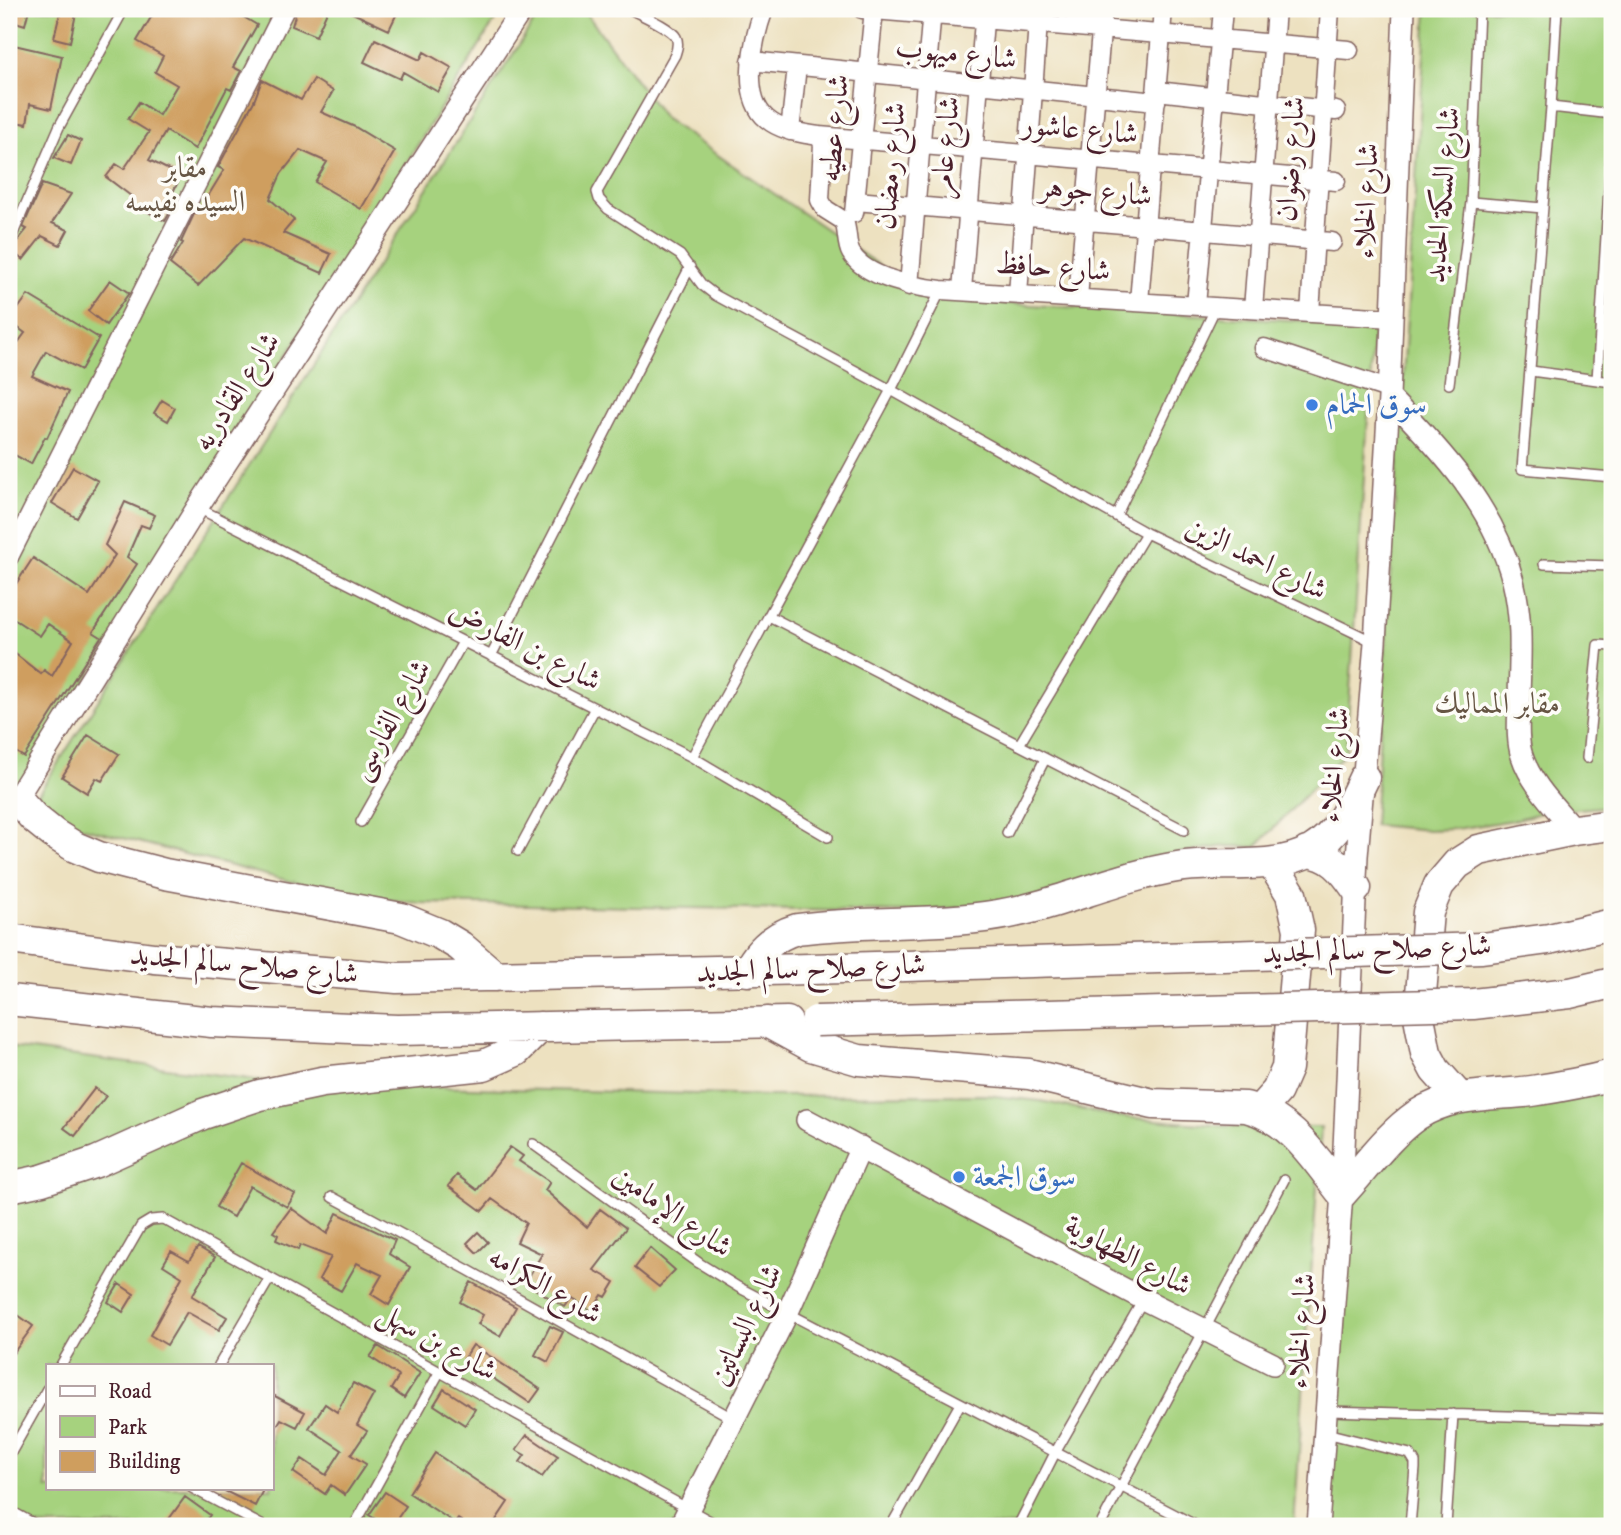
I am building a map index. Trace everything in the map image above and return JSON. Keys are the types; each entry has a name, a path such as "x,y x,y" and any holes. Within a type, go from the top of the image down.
{"highway":[{"path":"748,971 767,944 786,932 797,929 996,915 1053,903 1108,883 1163,869 1217,863 1272,863 1293,859 1331,837 1352,805 1364,778"},
{"path":"13,805 75,847 99,858 202,881 401,918 430,929 460,946 495,976"},
{"path":"1459,1097 1435,1070 1421,1036 1419,1017 1426,924 1432,898 1447,873 1457,863 1479,850 1574,830 1612,825"},
{"path":"1307,852 1318,853 1331,859 1344,870 1356,888"},
{"path":"1259,1111 1276,1091 1287,1068 1299,930 1291,894 1272,863"},
{"name":"شارع صلاح سالم الجديد","path":"9,939 154,958 397,978 748,971 1482,948 1549,939 1612,924"},
{"name":"شارع صلاح سالم الجديد","path":"9,1000 212,1022 397,1030 1473,1004 1570,993 1612,983"},
{"path":"767,1022 811,1046 859,1060 1019,1073 1153,1104 1246,1107 1272,1116 1294,1133 1342,1193 1404,1125 1428,1108 1459,1097 1533,1091 1612,1075"},
{"path":"9,1187 96,1163 203,1114 260,1095 322,1082 484,1065 516,1051 540,1027"}],"street":[{"path":"9,557 285,9"},
{"name":"شارع القادريه","path":"13,805 197,508 522,9"},
{"path":"764,9 754,38 751,61 755,100 758,110 766,119 790,131 797,66"},
{"path":"870,9 1038,16 1101,28 1349,50"},
{"name":"شارع عطيه","path":"850,251 868,73 870,9"},
{"path":"1078,298 1103,9"},
{"path":"1139,302 1163,9"},
{"path":"1196,305 1223,9"},
{"path":"1253,309 1276,9"},
{"name":"شارع رضوان","path":"1310,313 1313,240 1327,180 1330,110 1327,48 1330,9"},
{"name":"شارع الخلاء","path":"1318,1526 1342,1193 1356,888 1375,643 1389,393 1404,9"},
{"name":"شارع رمضان","path":"909,286 932,12"},
{"name":"شارع عامر","path":"962,290 984,14"},
{"path":"1018,294 1038,16"},
{"name":"شارع ميهوب","path":"751,61 1095,96 1215,97 1330,110"},
{"name":"شارع عاشور","path":"790,131 819,136 1327,180"},
{"path":"819,136 823,144 820,200 825,209 844,221 850,251"},
{"name":"شارع جوهر","path":"856,201 1332,242"},
{"name":"شارع حافظ","path":"850,251 855,259 871,270 909,286 941,290 1392,318"},
{"path":"1264,348 1389,393 1475,498 1498,538 1513,582 1520,618 1519,735 1522,757 1535,781 1574,830"},
{"name":"شارع الطهاوية","path":"807,1120 1143,1298 1273,1363"},
{"name":"شارع البساتين","path":"684,1518 787,1314 861,1147"}],"lane":[{"path":"9,243 59,127 124,9"},
{"name":"شارع احمد الزين","path":"630,9 669,30 676,37 678,46 597,192 599,199 608,209 680,255 702,285 715,295 1146,533 1375,643"},
{"name":"شارع السكة الحديد","path":"1449,384 1471,202 1479,9"},
{"path":"1557,9 1522,469 1612,477"},
{"path":"1551,107 1612,114"},
{"path":"1597,380 1612,141"},
{"path":"1471,202 1543,208"},
{"path":"491,656 690,267"},
{"path":"692,757 891,390 941,290"},
{"path":"1116,516 1216,307"},
{"path":"1531,371 1612,382"},
{"name":"شارع بن الفارض","path":"197,508 692,757 828,837"},
{"path":"1018,745 1146,533"},
{"path":"1544,565 1612,566"},
{"path":"769,616 1184,830"},
{"name":"شارع الفارسى","path":"360,822 463,642"},
{"path":"1587,758 1598,645 1612,646"},
{"path":"518,851 595,708"},
{"path":"1007,834 1045,759"},
{"name":"شارع الإمامين","path":"533,1144 699,1263 787,1314 1197,1526"},
{"path":"1100,1526 1284,1180"},
{"name":"شارع الكرامه","path":"332,1197 734,1419"},
{"name":"شارع بن سهل","path":"62,1364 141,1226 151,1220 163,1219 440,1371 684,1518 719,1526"},
{"path":"220,1364 270,1278"},
{"path":"1018,1526 1055,1453 1143,1298"},
{"path":"354,1526 440,1371"},
{"path":"9,1456 46,1391"},
{"path":"891,1526 960,1404"},
{"path":"1326,1410 1612,1419"},
{"path":"1446,1526 1453,1415"},
{"path":"1326,1433 1403,1450 1410,1454 1415,1468 1410,1526"},
{"path":"196,1490 263,1526"},
{"path":"9,1510 38,1526"}],"green space":[{"name":"مقابر السيده نفيسه","path":"9,9 502,9 19,788 9,796"},
{"path":"542,9 583,9 665,119 928,299 1374,325 1346,752 1256,847 1227,846 1190,851 1019,902 909,912 419,903 320,889 26,813"},
{"name":"مقابر المماليك","path":"1427,9 1612,9 1612,806 1544,812 1514,820 1456,829 1428,830 1374,825"},
{"path":"9,1047 279,1083 771,1096 986,1095 1040,1101 1114,1116 1225,1126 1321,1127 1294,1526 9,1526"},
{"path":"1612,1083 1612,1526 1328,1526 1352,1156 1374,1143 1444,1116"}],"building":[{"path":"9,9 29,9 25,25 9,20"},
{"path":"61,9 77,9 70,42 54,38"},
{"path":"156,9 230,9 257,25 233,67 241,71 231,90 227,88 195,149 166,131 149,160 181,176 167,204 173,207 165,221 129,202 131,196 106,177 116,164 124,169 149,132 128,119 139,102 159,115 177,85 155,72 163,56 137,41"},
{"path":"297,9 328,9 316,36 292,26"},
{"path":"344,9 399,9 389,30"},
{"path":"375,39 420,60 424,52 452,68 438,92 403,72 400,79 364,62"},
{"path":"14,45 62,56 51,109 30,104 27,124 9,121 9,54 12,55"},
{"path":"314,79 333,91 321,112 355,127 395,151 361,209 315,182 327,162 300,150 281,174 270,199 294,220 283,233 331,254 322,273 244,238 198,286 170,264 183,243 181,242 195,212 197,214 224,170 218,167 254,101 262,80 301,100"},
{"path":"68,135 81,141 71,165 54,158"},
{"path":"42,184 71,194 52,223 68,230 60,245 42,236 23,260 10,250 27,229 23,227"},
{"path":"110,280 129,293 106,325 88,311"},
{"path":"28,295 99,338 81,370 46,351 32,376 68,392 47,438 45,437 31,464 9,452 9,355 25,333 9,321"},
{"path":"162,400 175,408 168,421 154,413"},
{"path":"73,467 98,481 77,518 52,503"},
{"path":"125,502 155,515 149,528 141,525 127,557 137,564 93,632 101,637 24,757 9,748 9,738 17,725 9,720 9,649 41,674 44,670 52,676 73,641 48,624 40,636 9,616 9,584 14,587 33,558 89,595 115,555 105,545"},
{"path":"88,735 119,754 102,781 96,778 87,793 62,777"},
{"path":"95,1088 106,1096 75,1136 64,1128"},
{"path":"510,1147 523,1156 519,1161 550,1182 545,1190 587,1227 600,1209 626,1228 594,1270 615,1282 606,1297 602,1295 592,1311 571,1298 565,1307 525,1283 542,1254 517,1242 526,1223 492,1199 482,1211 448,1186 457,1175 477,1190"},
{"path":"241,1163 295,1194 287,1207 250,1186 233,1217 216,1207"},
{"path":"291,1208 327,1234 337,1213 395,1240 389,1254 410,1267 389,1305 371,1294 382,1275 357,1263 341,1291 319,1279 331,1257 300,1245 298,1250 276,1240 278,1235 273,1232"},
{"path":"478,1232 488,1242 477,1253 467,1243"},
{"path":"198,1247 215,1257 192,1296 227,1317 219,1330 187,1312 167,1345 150,1335 182,1277 163,1265 171,1251 189,1261"},
{"path":"650,1248 675,1270 659,1287 635,1268"},
{"path":"471,1282 516,1307 500,1336 478,1324 483,1315 460,1302"},
{"path":"119,1284 134,1294 123,1312 108,1302"},
{"path":"18,1315 33,1326 9,1359 9,1327"},
{"path":"550,1326 563,1332 548,1362 535,1355"},
{"path":"473,1345 540,1389 530,1403 464,1359"},
{"path":"378,1346 420,1373 404,1398 391,1389 399,1376 370,1357"},
{"path":"353,1383 374,1394 357,1425 367,1431 351,1455 366,1464 345,1495 331,1485 325,1494 293,1472 302,1459 326,1475 342,1450 309,1428 325,1404 337,1412"},
{"path":"444,1389 475,1409 465,1425 434,1405"},
{"path":"273,1395 305,1412 297,1427 281,1419 273,1433"},
{"path":"527,1435 558,1456 542,1477 520,1462 525,1455 516,1450"},
{"path":"435,1453 508,1502 492,1526 469,1526 458,1519 455,1523 409,1493"},
{"path":"223,1490 263,1490 255,1506"},
{"path":"385,1492 406,1506 392,1526 386,1526 369,1515"},
{"path":"185,1497 210,1515 202,1526 164,1526"}],"place":[{"name":"سوق الحمام","path":"1312,405"},
{"name":"سوق الجمعة","path":"959,1177"}]}
